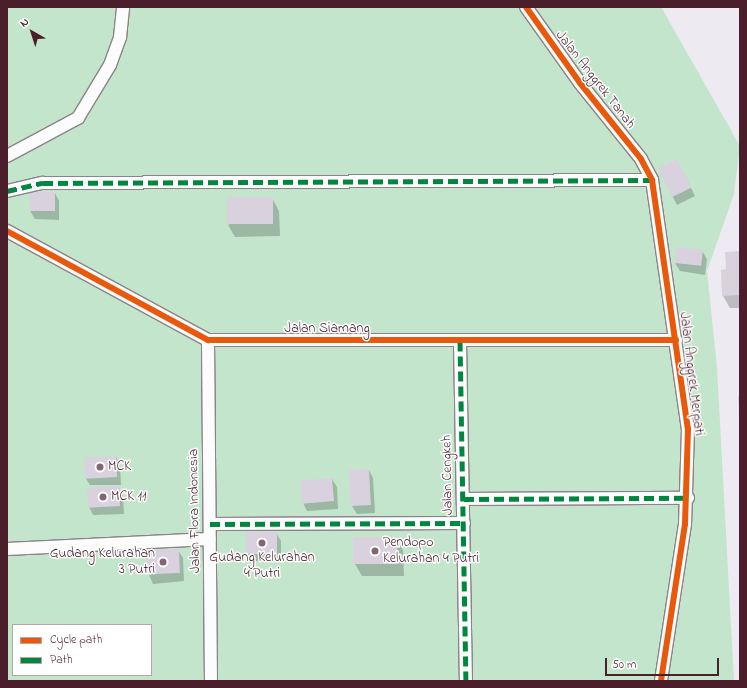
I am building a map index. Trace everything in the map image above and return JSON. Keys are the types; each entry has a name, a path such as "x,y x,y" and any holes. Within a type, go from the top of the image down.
{"street":[{"path":"7,156 78,118 110,65 120,37 123,7"},
{"name":"Jalan Anggrek Tanah","path":"526,7 546,38 646,167"},
{"name":"Jalan Anggrek Merpati","path":"646,167 652,180 688,429 688,498 660,681"},
{"path":"7,190 42,183 652,180"},
{"name":"Jalan Siamang","path":"7,231 208,340 676,340"},
{"name":"Jalan Flora Indonesia","path":"208,340 211,681"},
{"name":"Jalan Cengkeh","path":"460,340 464,499 466,681"},
{"path":"464,499 688,498"},
{"path":"210,524 464,523"},
{"path":"7,549 210,539"}],"green space":[{"path":"7,7 661,7 740,146 734,194 707,271 717,367 734,681 7,681"}],"building":[{"path":"677,159 691,188 672,197 658,168"},
{"path":"30,192 55,192 55,211 30,211"},
{"path":"227,197 273,197 273,224 227,224"},
{"path":"676,247 703,250 701,266 674,263"},
{"path":"740,251 740,295 722,296 721,270 726,269 725,252"},
{"path":"738,396 740,396 740,415 739,415"},
{"name":"MCK","path":"116,456 117,477 85,479 84,458"},
{"path":"369,469 371,505 351,506 349,470"},
{"path":"332,478 334,501 302,504 300,481"},
{"name":"MCK 11","path":"119,486 120,506 88,508 87,488"},
{"name":"Gudang Kelurahan 4 Putri","path":"246,532 277,532 277,554 246,554"},
{"name":"Pendopo Kelurahan 4 Putri","path":"353,537 397,537 397,564 353,564"},
{"name":"Gudang Kelurahan 3 Putri","path":"179,549 180,573 147,574 146,550"}],"marked path":[{"path":"7,191 43,183 652,180"},
{"path":"460,341 466,681"},
{"path":"464,499 688,498"},
{"path":"210,524 464,523"}],"cycle path":[{"path":"526,7 580,83 641,159 652,180 688,429 685,524 661,681"},
{"path":"7,231 208,340 676,340"}],"place":[{"name":"MCK","path":"100,467"},
{"name":"MCK 11","path":"103,497"},
{"name":"Gudang Kelurahan 4 Putri","path":"262,543"},
{"name":"Pendopo Kelurahan 4 Putri","path":"375,551"},
{"name":"Gudang Kelurahan 3 Putri","path":"163,562"}]}
